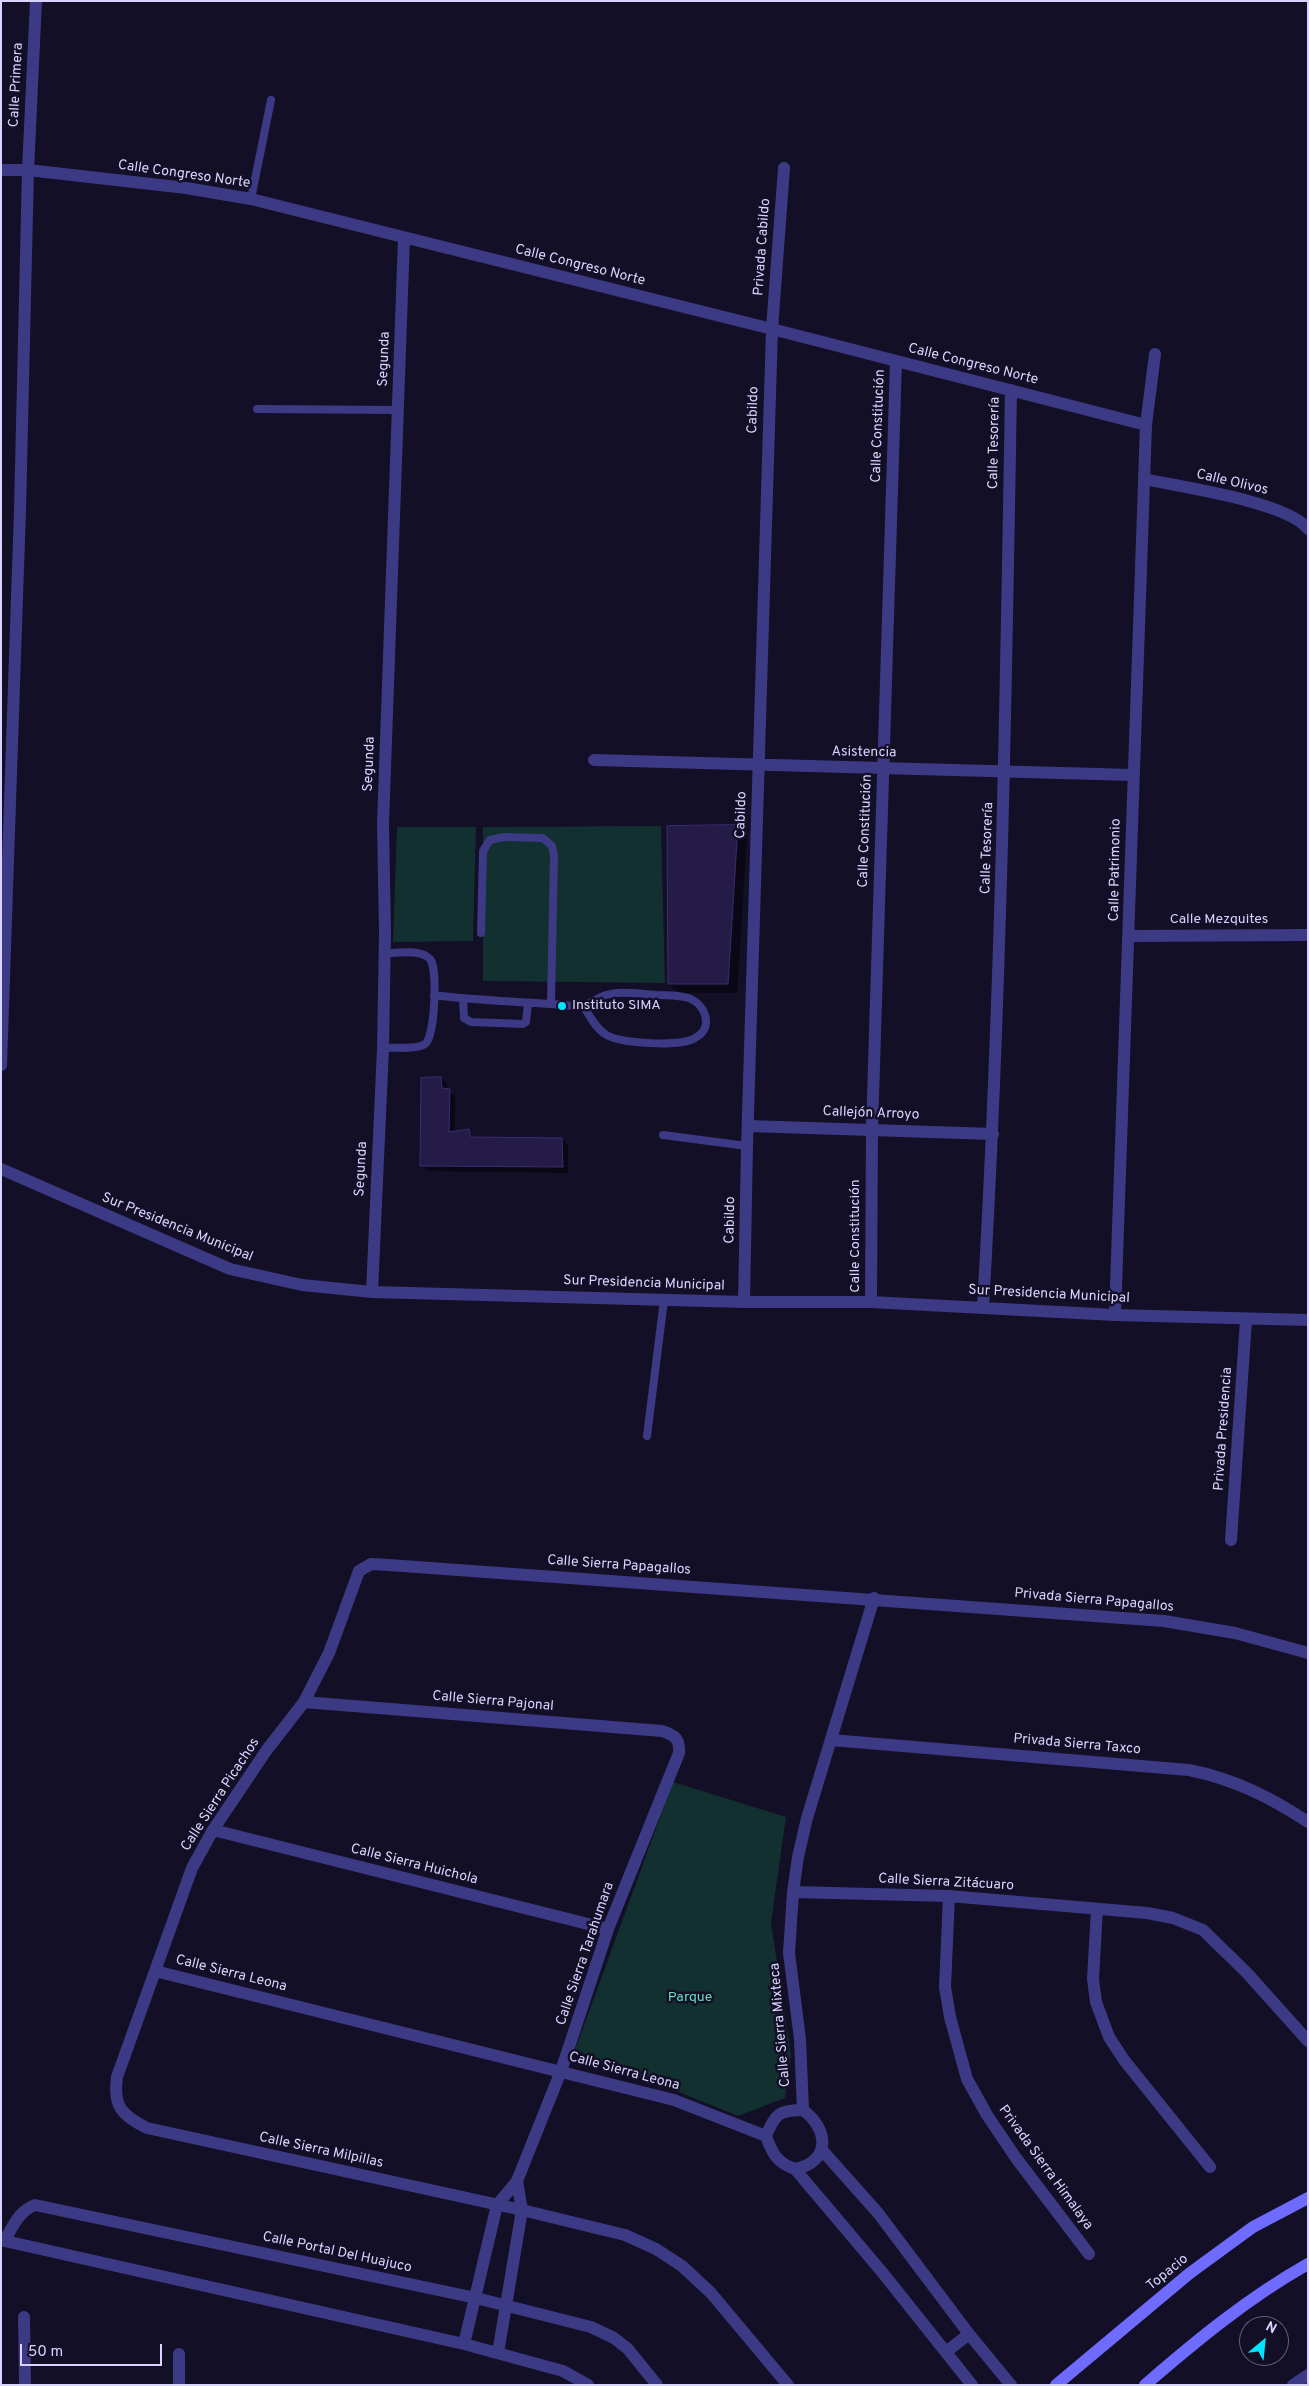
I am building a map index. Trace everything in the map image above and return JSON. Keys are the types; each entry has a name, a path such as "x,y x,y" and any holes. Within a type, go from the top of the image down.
{"street":[{"name":"Calle Primera","path":"1,1065 19,520 28,170 36,1"},
{"name":"Privada Cabildo","path":"772,329 784,168"},
{"name":"Calle Congreso Norte","path":"1,170 28,170 186,188 251,199 772,329 1146,425"},
{"name":"Segunda","path":"372,1292 383,1048 385,953 383,824 404,238"},
{"name":"Cabildo","path":"744,1302 772,329"},
{"name":"Calle Patrimonio","path":"1115,1315 1130,936 1133,775 1146,425 1155,354"},
{"name":"Calle Constitución","path":"871,1302 872,1129 896,361"},
{"name":"Calle Tesorería","path":"983,1306 993,1134 1005,772 1011,390"},
{"name":"Calle Olivos","path":"1144,479 1277,509 1303,522 1308,530"},
{"name":"Asistencia","path":"594,760 1133,775"},
{"name":"Calle Mezquites","path":"1130,936 1308,935"},
{"name":"Callejón Arroyo","path":"748,1126 993,1134"},
{"name":"Sur Presidencia Municipal","path":"1,1169 230,1269 302,1285 372,1292 744,1302 871,1302 983,1306 1115,1315 1183,1316 1246,1320 1308,1320"},
{"name":"Privada Presidencia","path":"1231,1540 1246,1320"},
{"name":"Calle Sierra Papagallos","path":"363,1567 371,1564 389,1565 874,1598"},
{"name":"Calle Sierra Picachos","path":"120,2108 114,2094 117,2077 192,1868 213,1830 266,1752 304,1702 330,1653 352,1586 363,1567"},
{"name":"Privada Sierra Papagallos","path":"874,1598 1197,1625 1308,1653"},
{"name":"Calle Sierra Mixteca","path":"803,2110 800,2039 789,1953 793,1892 798,1857 807,1818 874,1598"},
{"name":"Calle Sierra Pajonal","path":"304,1702 662,1731 677,1738"},
{"name":"Calle Sierra Tarahumara","path":"464,2344 497,2205 517,2182 561,2071 608,1929 679,1753 680,1744 677,1738"},
{"name":"Privada Sierra Taxco","path":"831,1740 1189,1770 1240,1784 1259,1792 1308,1822"},
{"name":"Calle Sierra Huichola","path":"213,1830 608,1929"},
{"name":"Calle Sierra Zitácuaro","path":"793,1892 949,1896 1155,1914 1181,1920 1202,1930 1242,1968 1308,2041"},
{"name":"Privada Sierra Himalaya","path":"949,1896 945,1988 950,2017 967,2080 987,2115 1016,2158 1089,2254"},
{"path":"1097,1909 1093,1979 1096,2002 1109,2037 1124,2060 1210,2167"},
{"name":"Calle Sierra Leona","path":"155,1971 674,2100 766,2136"},
{"name":"Calle Sierra Milpillas","path":"120,2108 133,2121 147,2128 522,2210 625,2235 656,2249 682,2266 711,2293 788,2385"},
{"path":"794,2169 805,2167 815,2160 822,2150 823,2136 813,2118 803,2110 786,2110 777,2115 772,2122 766,2136 772,2154 784,2165 794,2169 972,2385"},
{"path":"822,2150 878,2213 969,2334 1011,2385"},
{"path":"498,2353 522,2210 517,2182"},
{"name":"Topacio","path":"1056,2385 1190,2273 1253,2227 1308,2198"},
{"name":"Calle Portal Del Huajuco","path":"588,2385 563,2371 464,2344 3,2240 26,2208 35,2205 476,2298 591,2328 614,2338 628,2349 657,2385"},
{"path":"1145,2385 1228,2315 1271,2285 1308,2264"},
{"path":"24,2317 25,2385"},
{"path":"946,2352 969,2334"},
{"path":"179,2354 179,2385"},
{"path":"1294,2385 1308,2375"}],"lane":[{"path":"251,199 272,100"},
{"path":"257,409 398,410"},
{"path":"481,933 483,851 490,840 504,837 543,838 552,846 554,855 551,1003"},
{"path":"383,1048 421,1046 427,1043 432,1031 434,995 434,964 430,958 417,953 385,953"},
{"path":"434,995 463,999 551,1003 584,1007 598,996 612,992 673,995 691,999 702,1007 706,1017 706,1026 702,1033 694,1039 682,1042 633,1042 618,1040 605,1034 595,1024 584,1007"},
{"path":"463,999 464,1018 478,1022 523,1024 526,1022 528,1003"},
{"path":"662,1135 747,1146"},
{"path":"647,1436 664,1300"}],"green space":[{"path":"661,826 665,983 483,981 483,827"},
{"path":"397,827 476,827 473,941 393,942"},
{"name":"Parque","path":"673,1782 786,1817 771,1923 791,2055 785,2098 738,2116 575,2050"}],"building":[{"path":"738,825 728,984 668,984 667,826"},
{"path":"441,1077 442,1088 450,1089 449,1132 469,1129 471,1137 562,1138 563,1167 420,1166 421,1078"}],"place":[{"name":"Instituto SIMA","path":"562,1006"}]}
